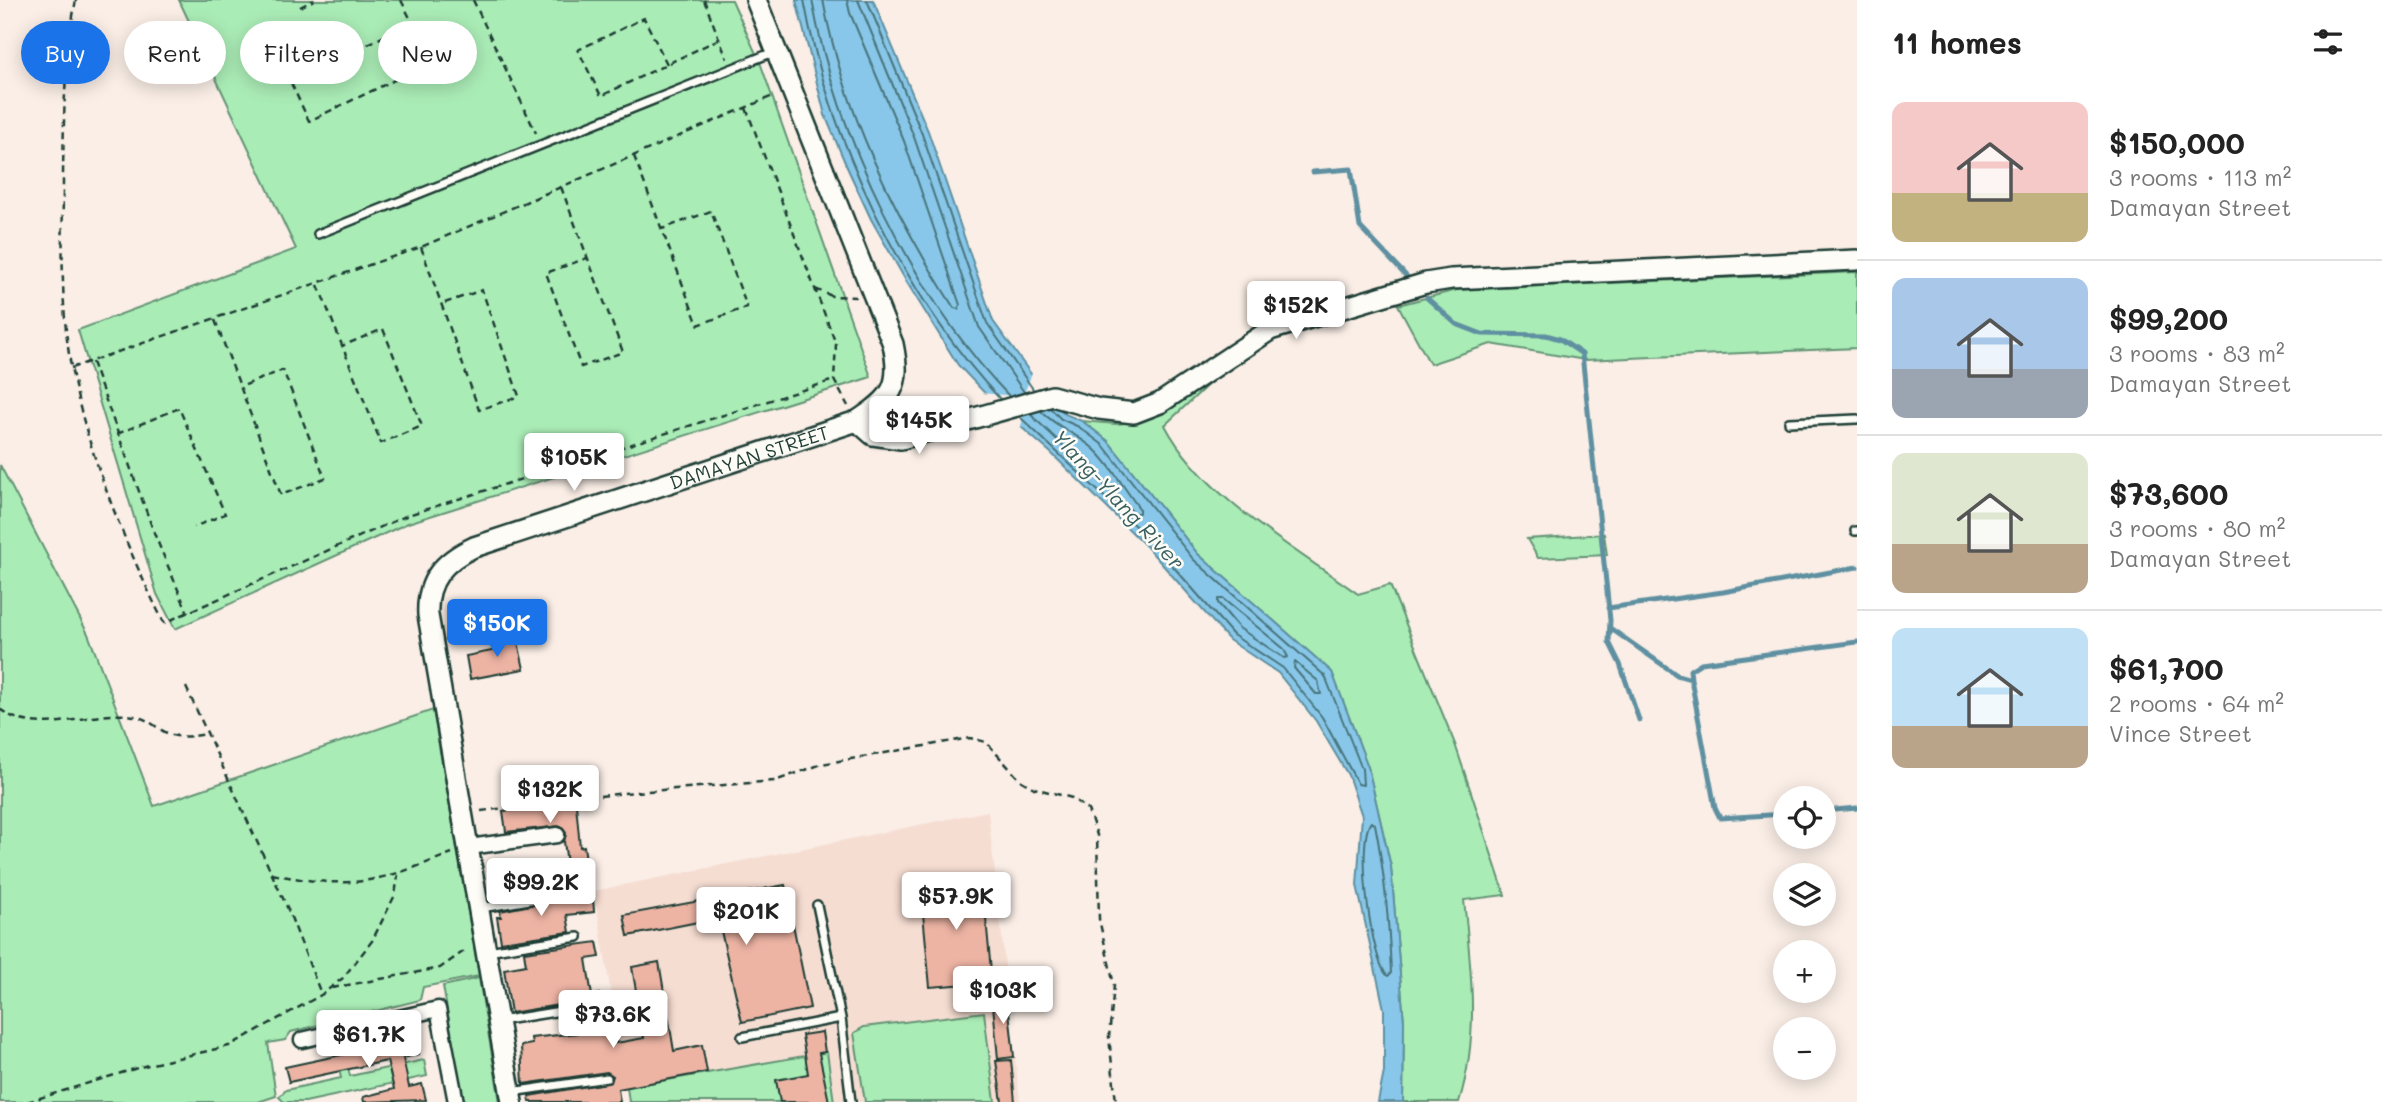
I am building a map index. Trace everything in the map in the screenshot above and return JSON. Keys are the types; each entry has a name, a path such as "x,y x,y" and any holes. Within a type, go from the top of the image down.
{"street":[{"name":"DAMAYAN STREET","path":"512,1097 428,615 430,589 447,562 474,547 857,421 881,405 895,387 897,364 893,344 756,0"},
{"path":"857,421 873,435 901,439 1052,396 1119,412 1147,410 1270,330 1426,283 1451,279 1857,260"},
{"path":"469,847 557,835"},
{"path":"302,1040 438,1009 456,1102"}],"lane":[{"path":"318,234 777,51"},
{"path":"1789,422 1857,419"},
{"path":"480,908 542,898"},
{"path":"817,905 841,1018 851,1102"},
{"path":"487,951 578,937"},
{"path":"499,1021 604,1004"},
{"path":"742,1037 841,1018"},
{"path":"512,1097 607,1078"}],"path":[{"path":"76,0 70,28 64,99 64,293 71,368 96,457 164,624 408,516 834,380"},
{"path":"300,7 314,0"},
{"path":"401,0 411,21"},
{"path":"473,0 541,145"},
{"path":"704,0 731,68"},
{"path":"667,64 644,18 578,50 601,96 719,39"},
{"path":"412,23 432,62 309,121 290,81 412,23"},
{"path":"71,368 318,285 421,247 791,87"},
{"path":"746,108 836,344 834,380 857,421"},
{"path":"634,156 698,325 747,307 711,211 662,229"},
{"path":"561,187 587,257 622,352 581,367 546,273 587,257"},
{"path":"421,247 479,410 519,396 482,290 442,304"},
{"path":"318,285 342,346 381,443 422,426 383,329 342,346"},
{"path":"815,289 850,298 874,293"},
{"path":"215,320 240,387 281,495 325,478 283,370 240,387"},
{"path":"92,362 117,434 188,612"},
{"path":"117,434 178,408 225,514 194,527"},
{"path":"186,687 272,874 321,995"},
{"path":"0,709 10,717 33,723 128,715 145,720 163,734 177,738 207,734"},
{"path":"463,813 624,793 775,781 822,764 970,738 986,742 1020,780 1034,788 1072,798 1088,810 1097,835 1099,919 1114,985 1109,1037 1116,1102"},
{"path":"272,874 348,884 398,875 469,847"},
{"path":"27,1102 144,1066 229,1046 321,995 332,988 372,941 395,895 398,875"},
{"path":"332,988 440,968 466,949 487,951"}],"shaded area":[{"path":"988,811 1020,1102 629,1102 594,891"}],"green space":[{"path":"179,0 732,0 761,65 871,377 408,523 175,629 157,594 78,330 296,249 218,84 226,84 226,21 189,21"},
{"path":"1857,272 1857,348 1585,360 1491,344 1430,364 1398,305 1457,290"},
{"path":"1213,380 1165,425 1181,451 1225,498 1358,594 1390,585 1455,744 1505,895 1464,900 1471,977 1472,1027 1466,1077 1459,1102 1403,1102 1404,1022 1391,867 1368,767 1332,672 1198,554 1108,441 1082,421 1116,424 1142,421"},
{"path":"0,465 88,634 154,806 433,710 479,976 423,987 420,1000 291,1032 285,1040 268,1043 276,1096 258,1102 0,1102"},
{"path":"1604,534 1607,555 1538,558 1527,539"},
{"path":"479,978 500,1102 463,1102 443,986"},
{"path":"984,1012 995,1102 865,1102 854,1033 864,1027"},
{"path":"341,1040 350,1076 424,1060 427,1076 305,1102 284,1102 279,1097 286,1090 341,1078 333,1041"},
{"path":"827,1052 834,1102 629,1102 627,1087"}],"water":[{"name":"Ylang-Ylang River","path":"796,0 873,0 928,131 993,321 1044,392 1065,414 1082,421 1108,441 1198,554 1332,672 1368,767 1391,867 1404,1022 1403,1102 1378,1102 1384,1072 1384,1009 1357,885 1362,816 1348,775 1316,721 1278,673 1229,640 1146,546 1050,452 998,407 958,365 871,219 846,165 825,115"}],"pier":[{"path":"1033,371 1061,409 1034,406 1024,413 1020,431 980,393 1016,396 1025,391"}],"building":[{"path":"516,633 524,669 470,679 466,656 497,650 496,643 502,642 501,636"},
{"path":"576,804 580,847 584,846 586,860 567,863 564,842 566,833 561,826 506,832 503,811"},
{"path":"539,870 542,892 498,899 497,887 505,886 504,875"},
{"path":"982,876 992,982 930,987 920,882"},
{"path":"785,885 810,1008 742,1022 718,918 628,936 624,915"},
{"path":"593,897 594,912 567,915 570,932 501,942 497,917 501,917 500,911 561,899"},
{"path":"597,942 600,957 586,959 592,996 599,994 600,998 511,1013 504,969 526,965 524,952"},
{"path":"659,962 674,1051 702,1045 707,1072 618,1089 620,1102 530,1102 529,1096 611,1082 613,1076 607,1072 523,1084 521,1046 532,1044 531,1038 577,1033 574,1015 603,1010 605,1018 612,1016 616,1043 644,1038 632,967"},
{"path":"1007,993 1014,1057 998,1059 992,994"},
{"path":"822,1032 825,1052 819,1053 829,1102 780,1102 776,1080 808,1074 802,1035"},
{"path":"416,1039 419,1054 403,1058 409,1087 422,1084 426,1100 364,1102 363,1097 394,1089 387,1061 289,1082 285,1067"},
{"path":"1011,1060 1015,1102 1002,1102 996,1061"}],"waterway":[{"path":"1313,172 1351,169 1360,227 1409,279"},
{"path":"1427,298 1456,324 1482,334 1546,335 1560,339 1582,354 1610,620 1609,642 1620,664 1639,720"},
{"path":"1608,608 1723,592 1857,567"},
{"path":"1610,628 1677,675 1691,679 1715,808 1720,818 1773,815"},
{"path":"1691,679 1690,670 1701,663 1857,642"},
{"path":"1836,810 1857,808"}]}
